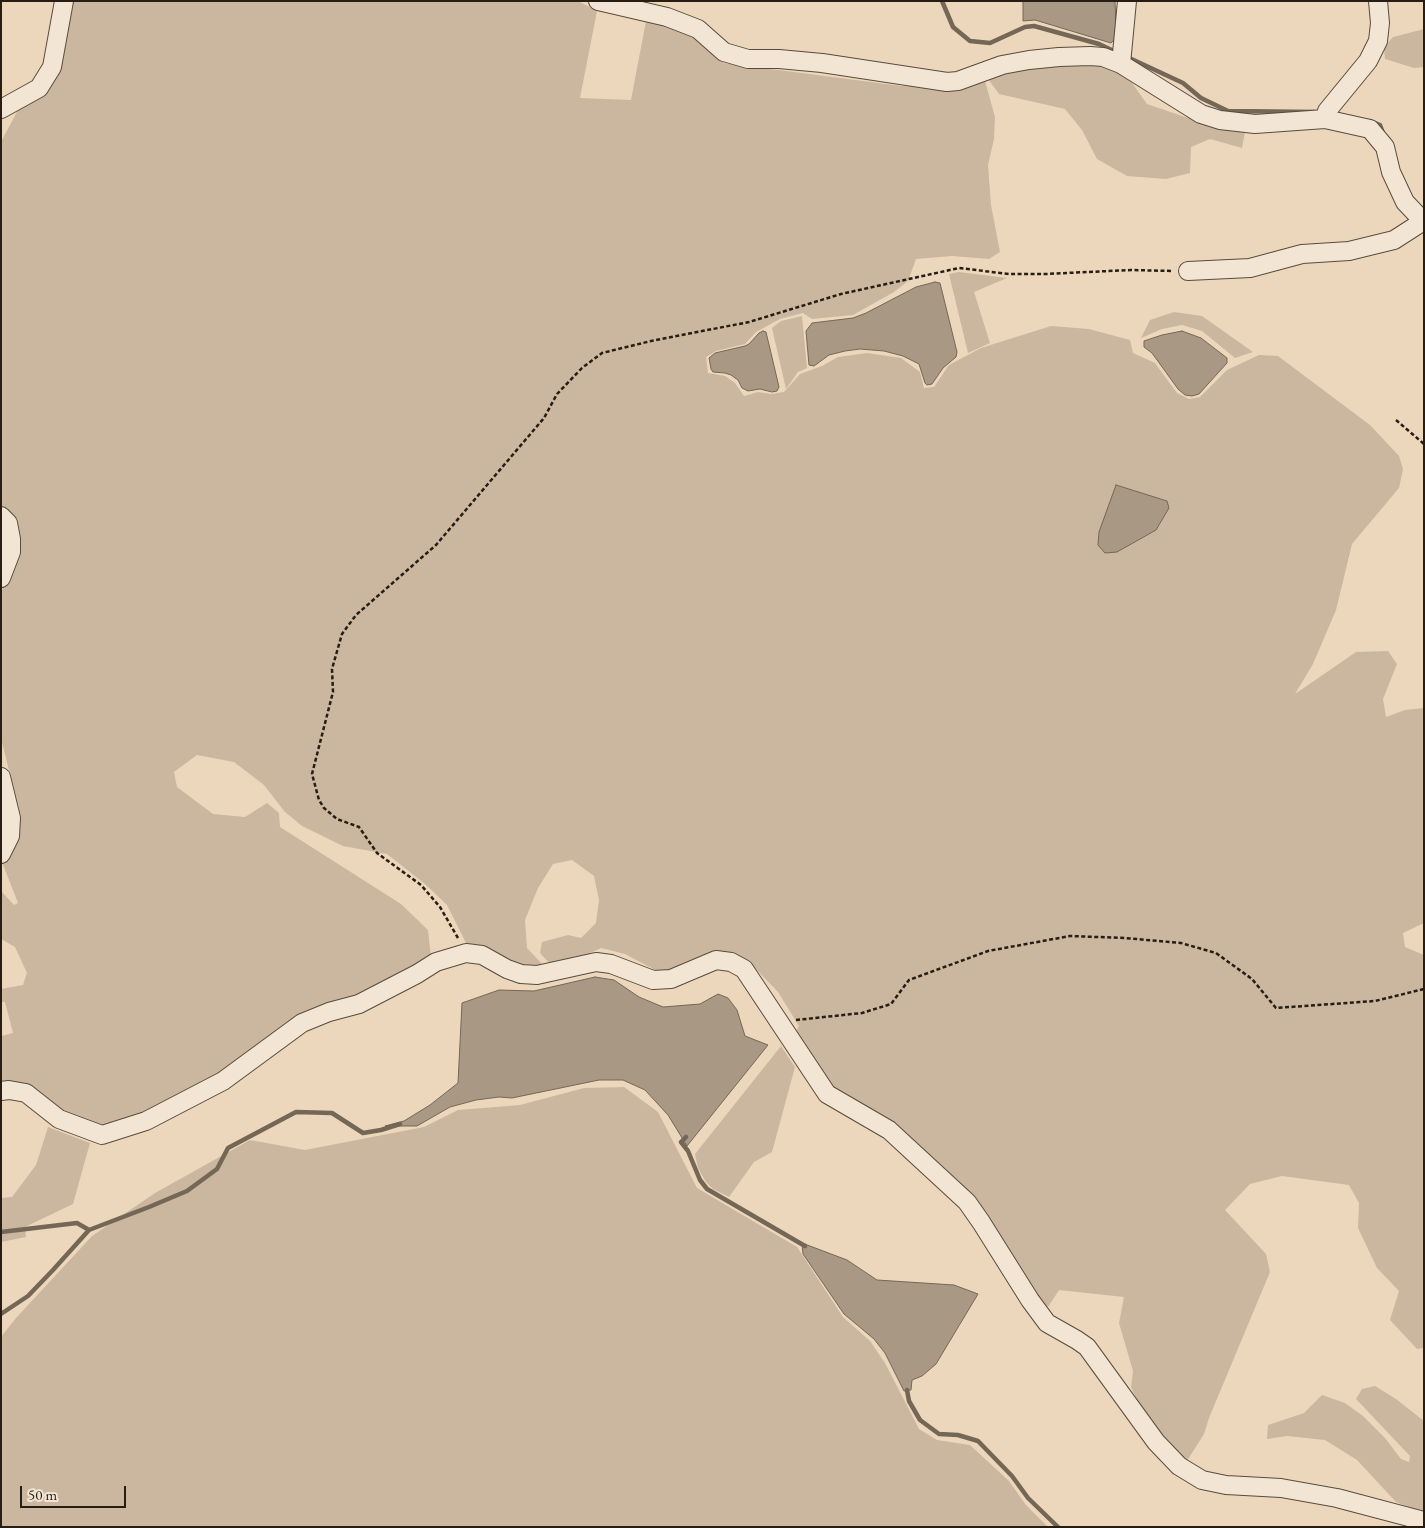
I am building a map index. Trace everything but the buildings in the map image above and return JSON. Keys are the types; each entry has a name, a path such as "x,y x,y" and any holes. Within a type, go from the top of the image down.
{"street":[{"path":"1,109 39,88 52,67 64,1"},
{"path":"598,1 667,17 698,30 724,52 748,58 822,63 947,82 958,81 1002,65 1059,57 1122,57 1201,114 1220,120 1255,124 1326,115 1370,129 1385,147 1392,172 1405,202 1423,222 1394,240 1349,251 1302,254 1250,268 1188,272"},
{"path":"1122,57 1127,1"},
{"path":"1326,115 1368,61 1378,41 1380,23 1378,1"},
{"path":"1,516 8,523 11,539 11,552 1,578"},
{"path":"1,777 11,818 10,836 1,854"},
{"path":"1,1091 9,1090 26,1093 58,1119 102,1135 146,1121 223,1081 302,1022 359,1004 418,974 436,962 466,953 482,956 507,969 522,974 537,975 596,962 611,964 653,980 671,979 716,960 731,962 744,969 827,1094 889,1130 967,1202 1047,1323 1087,1347 1156,1442 1179,1466 1202,1480 1226,1485 1281,1488 1337,1498 1424,1521"}],"path":[{"path":"466,953 440,907 421,886 377,853 360,827 337,819 324,808 319,800 312,774 333,692 332,668 342,634 356,615 436,545 544,418 557,394 582,368 602,353 651,341 749,322 841,294 959,268 1009,274 1131,270 1188,272"},
{"path":"1396,420 1424,444"},
{"path":"794,1021 862,1013 891,1004 909,980 988,951 1070,936 1181,943 1216,953 1252,979 1276,1008 1375,1001 1424,989"}],"shaded area":[{"path":"72,1 578,1 597,11 580,98 631,100 646,21 695,34 724,63 902,86 956,88 985,81 995,117 994,139 988,165 991,205 1000,252 989,259 952,256 916,259 908,281 894,292 853,315 812,319 803,313 780,319 756,332 745,344 716,351 706,357 708,373 725,376 735,383 744,396 758,392 771,394 784,392 800,374 822,366 838,357 867,353 901,358 920,372 924,388 934,387 949,365 981,348 1051,326 1089,329 1130,340 1133,353 1155,363 1177,393 1189,399 1200,397 1227,370 1259,355 1278,356 1370,425 1399,456 1403,469 1399,488 1352,544 1336,610 1313,664 1295,694 1356,652 1388,651 1397,664 1383,699 1386,717 1405,710 1424,708 1424,923 1403,933 1405,947 1424,955 1424,1348 1417,1349 1390,1320 1399,1291 1377,1268 1358,1228 1359,1203 1349,1185 1282,1176 1250,1184 1225,1210 1266,1254 1270,1272 1204,1434 1187,1461 1165,1441 1142,1410 1131,1387 1133,1371 1119,1323 1124,1297 1059,1290 1048,1307 1033,1293 970,1195 825,1085 794,1035 799,1026 778,992 754,967 735,955 671,971 659,972 625,954 601,948 577,959 551,965 540,953 542,942 568,935 581,938 596,923 599,900 594,876 572,860 553,864 538,888 525,920 527,948 544,966 526,969 468,947 447,905 425,884 387,854 343,846 302,826 285,812 264,785 234,762 197,755 174,772 177,787 213,814 245,817 267,803 279,813 280,827 401,904 428,930 431,957 220,1075 147,1113 103,1127 91,1125 1,1085 1,1036 13,1033 5,1002 1,1002 1,989 23,985 27,973 15,947 1,939 1,891 14,905 18,903 2,862 17,841 17,803 1,738 1,593 16,551 12,515 1,507 1,142 20,106 41,94"},
{"path":"1023,1 1115,1 1115,39 1111,43 1035,20 1023,21"},
{"path":"1424,29 1424,67 1414,68 1385,59 1384,47 1393,37"},
{"path":"1103,62 1132,83 1147,104 1185,117 1207,120 1245,132 1242,148 1210,139 1191,147 1190,173 1166,179 1127,176 1097,159 1082,130 1065,109 999,94 988,79 1014,70 1058,64"},
{"path":"959,272 1007,278 974,292 990,343 968,353 949,274"},
{"path":"935,282 940,283 957,352 956,357 943,368 932,384 927,385 925,383 919,364 903,356 884,351 860,349 845,351 829,355 814,366 809,365 806,331 812,323 853,318 916,287"},
{"path":"1174,312 1202,316 1253,352 1235,358 1202,331 1182,325 1162,329 1141,338 1150,320"},
{"path":"802,316 807,368 798,372 786,389 772,328 781,321"},
{"path":"763,331 766,332 779,387 777,391 772,392 760,389 748,391 742,388 738,380 731,375 713,372 709,358 715,353 745,346"},
{"path":"1182,331 1201,338 1227,358 1227,363 1199,394 1192,396 1185,395 1178,389 1152,353 1144,347 1144,341"},
{"path":"1116,485 1167,501 1169,508 1156,530 1117,552 1105,553 1098,545 1099,532"},
{"path":"595,977 614,980 639,997 663,1007 700,1004 718,994 728,998 737,1010 745,1036 768,1045 687,1146 668,1115 645,1090 623,1080 599,1080 512,1098 499,1097 476,1100 450,1107 417,1126 385,1126 404,1121 430,1105 458,1083 462,1003 499,990 534,991"},
{"path":"781,1046 795,1067 772,1152 754,1162 729,1197 713,1189 706,1182 698,1168 695,1154"},
{"path":"624,1087 658,1112 697,1188 797,1247 843,1317 870,1341 885,1363 919,1429 937,1440 970,1445 1009,1481 1026,1505 1048,1527 1,1527 1,1337 16,1318 92,1236 155,1193 250,1140 305,1150 424,1127 458,1110 520,1105 584,1088"},
{"path":"48,1127 90,1143 73,1204 25,1227 26,1237 1,1242 1,1198 12,1197 36,1165"},
{"path":"802,1243 847,1260 877,1280 954,1285 978,1294 936,1364 922,1376 912,1380 911,1390 904,1391 885,1353 874,1339 844,1314 803,1254"},
{"path":"1375,1386 1396,1399 1424,1421 1424,1513 1396,1502 1357,1460 1325,1440 1287,1436 1267,1439 1268,1425 1304,1413 1322,1395 1345,1403 1363,1416 1385,1438 1401,1459 1409,1462 1410,1456 1356,1399 1362,1389"}],"waterway":[{"path":"942,1 953,27 970,41 990,43 1025,27 1034,26 1099,44 1118,53"},
{"path":"1125,56 1183,83 1201,98 1228,111 1318,112"},
{"path":"1370,121 1380,125 1383,133"},
{"path":"1,1232 77,1223 89,1230 149,1207 187,1191 217,1169 228,1148 296,1112 332,1113 363,1133 400,1124"},
{"path":"686,1137 681,1142 688,1151 700,1180 707,1189 805,1246"},
{"path":"1,1314 28,1296 89,1230"},
{"path":"907,1390 909,1401 920,1420 939,1434 958,1435 978,1441 1012,1476 1028,1498 1058,1527"}]}
